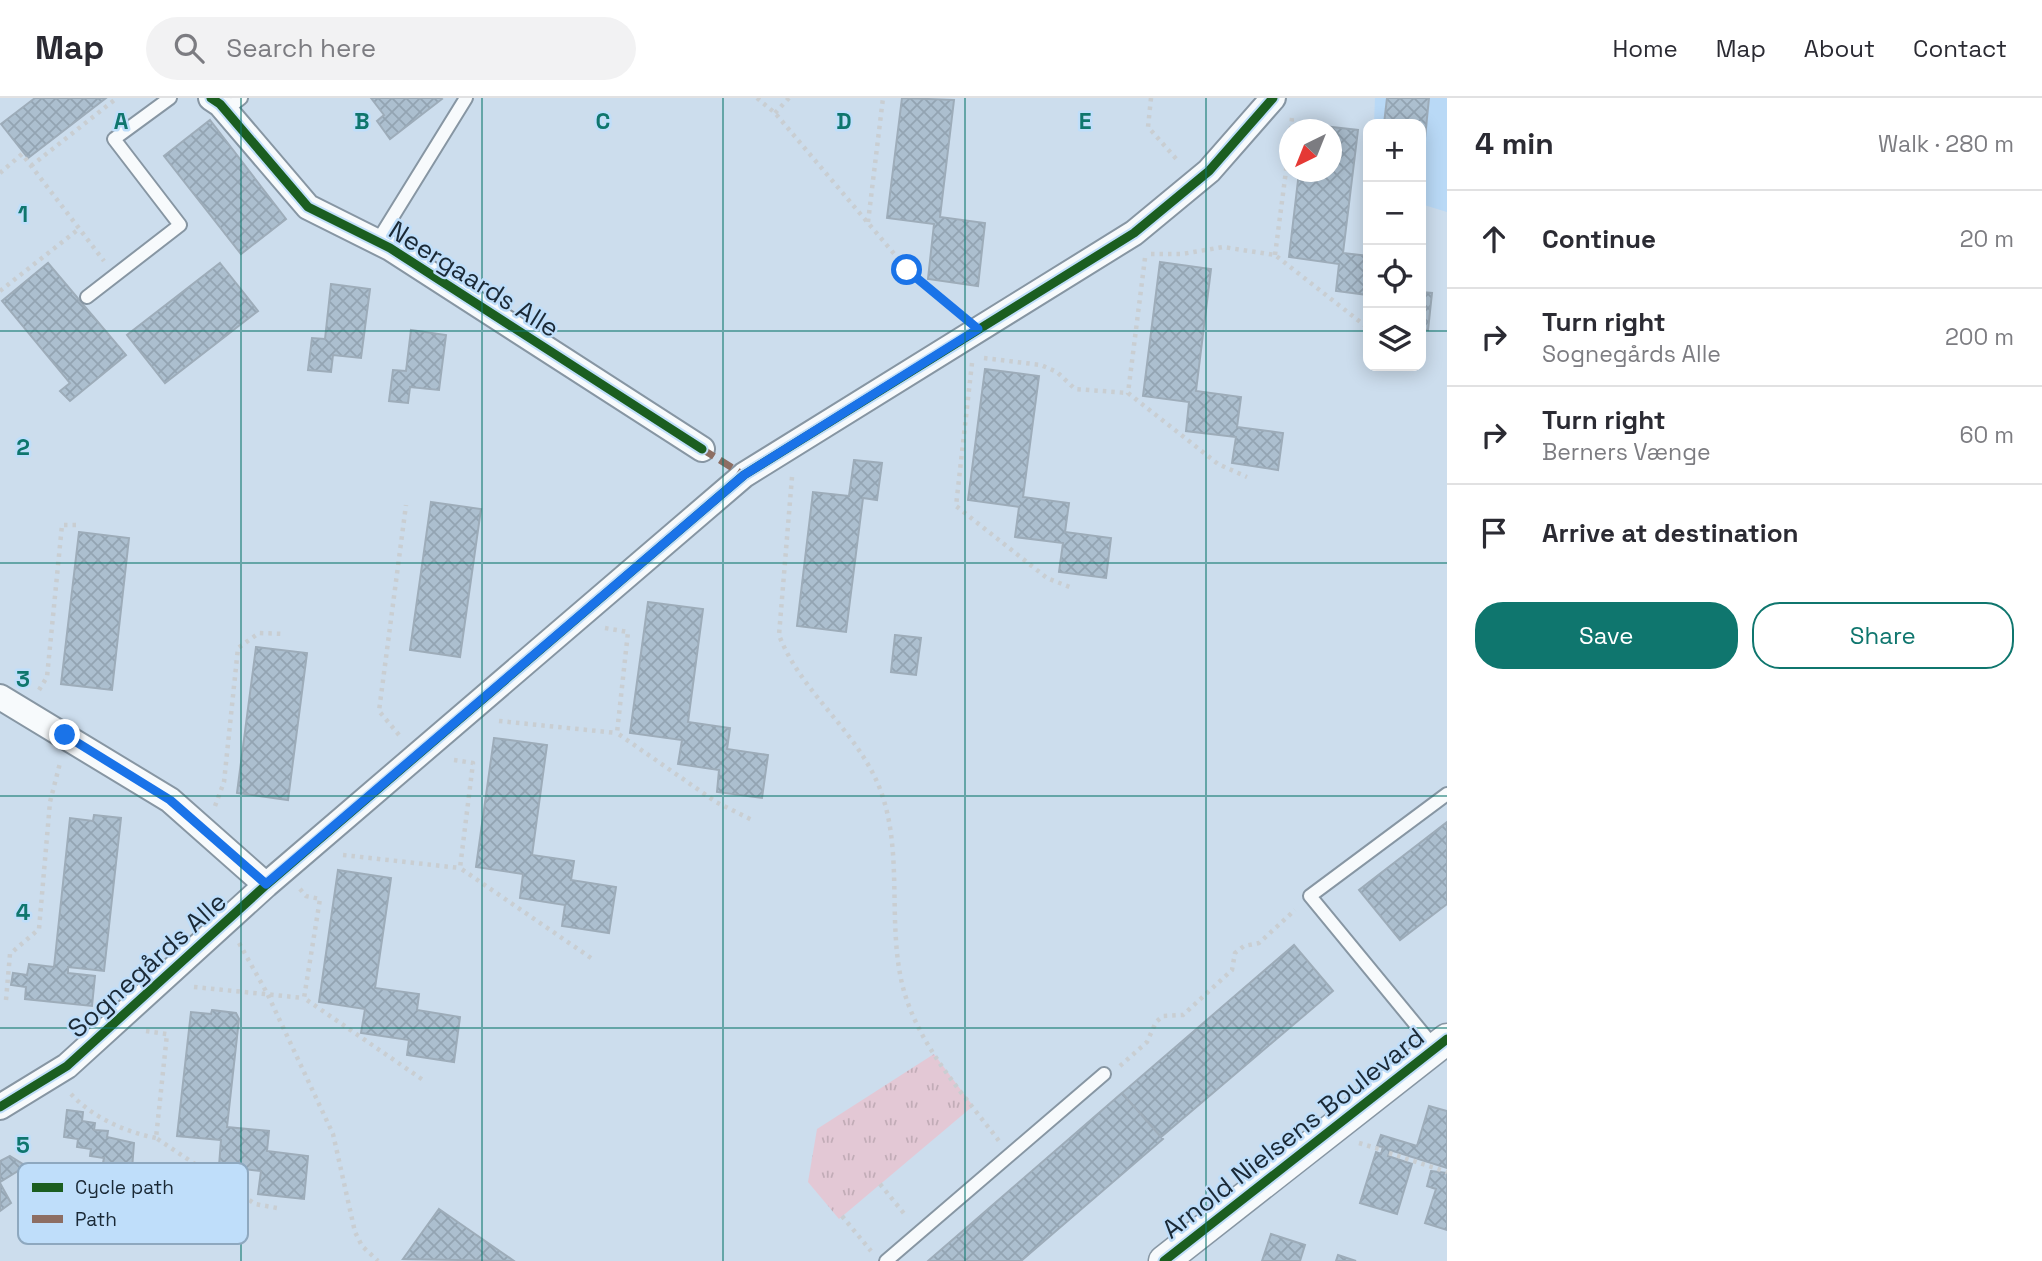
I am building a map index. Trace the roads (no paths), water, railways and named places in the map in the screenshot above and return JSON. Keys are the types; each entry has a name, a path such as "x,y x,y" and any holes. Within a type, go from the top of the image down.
{"street":[{"name":"Sognegårds Alle","path":"0,1107 67,1066 275,877 744,475 1134,233 1196,182 1273,98"},
{"name":"Neergaards Alle","path":"226,102 308,207 377,242 702,449"},
{"path":"0,697 170,800 201,827 275,877"},
{"name":"Arnold Nielsens Boulevard","path":"1164,1261 1441,1044"}],"lane":[{"path":"87,297 180,225 114,139 170,98"},
{"path":"377,242 466,98"},
{"name":"Arnold Nielsens Boulevard","path":"1441,1044 1310,896 1447,794"},
{"path":"886,1261 1104,1074"}]}
